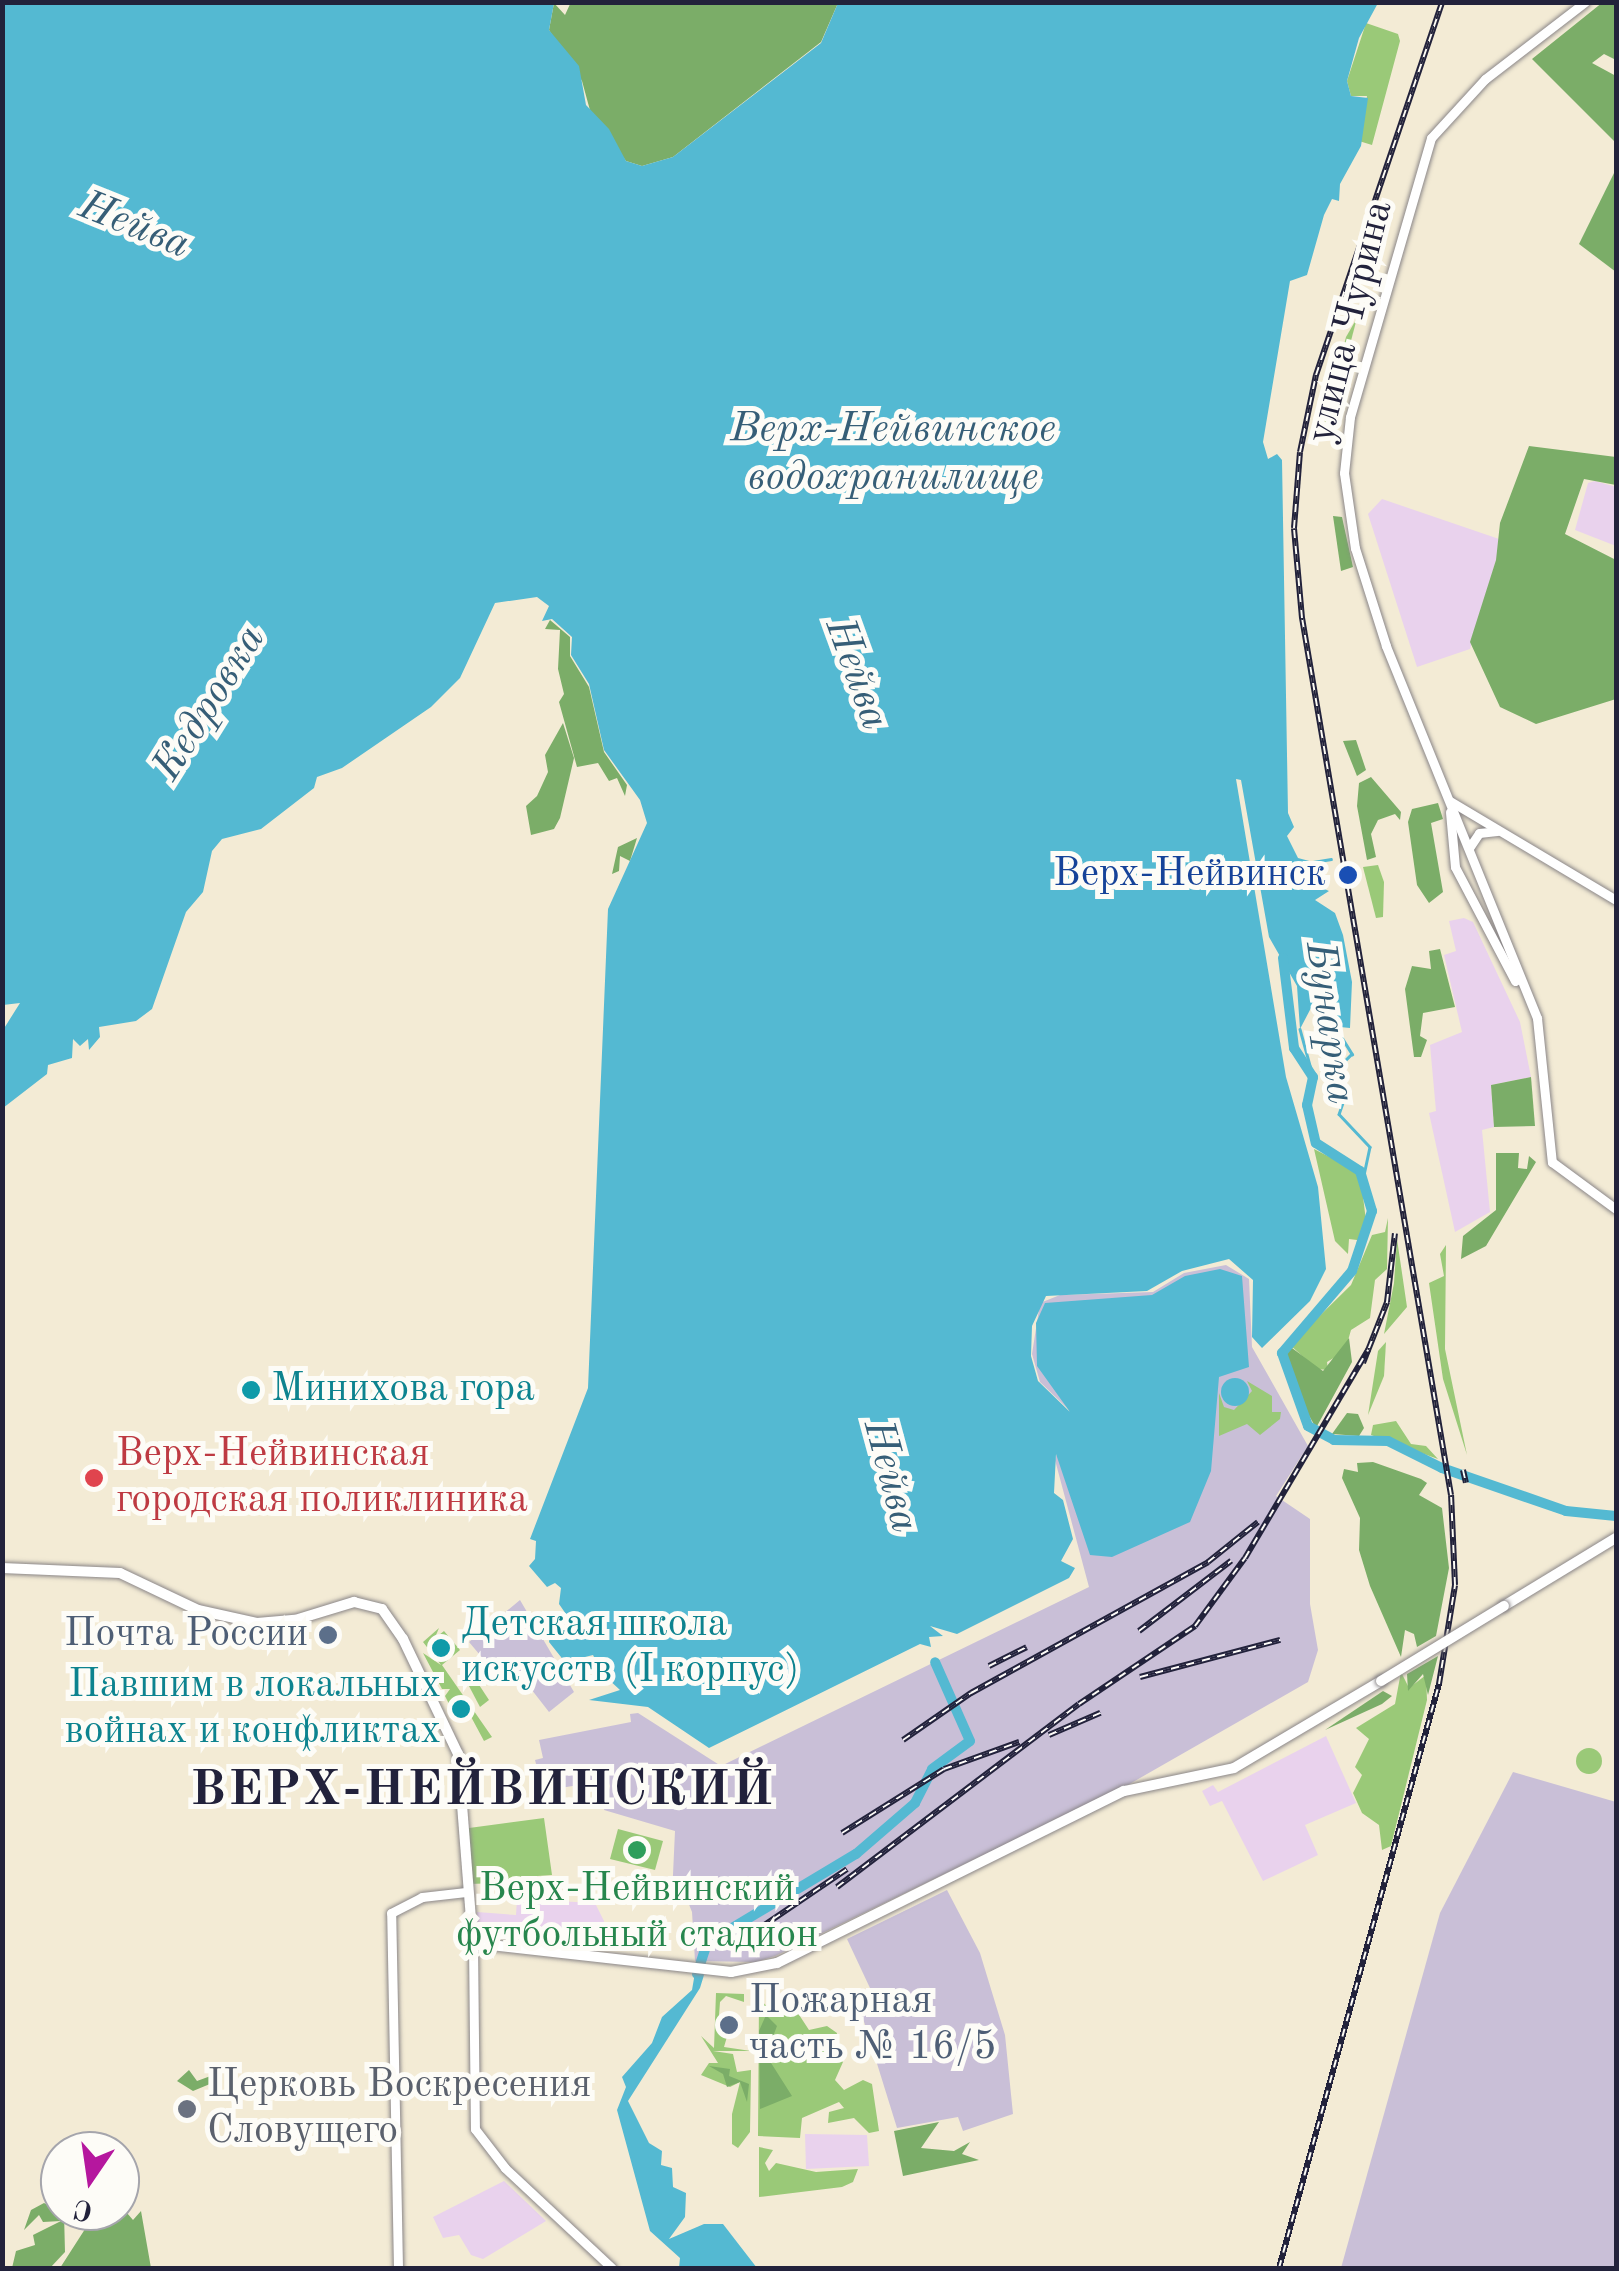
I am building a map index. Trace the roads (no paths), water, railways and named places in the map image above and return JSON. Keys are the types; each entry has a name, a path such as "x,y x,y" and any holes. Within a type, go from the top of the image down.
{"main road":[{"path":"2,1568 120,1573 198,1610 256,1623 295,1620 347,1603 372,1604 400,1632 458,1754 473,1944 708,1969 765,1967 1124,1791 1234,1768 1616,1538"},
{"path":"1596,1553 1616,1546"}],"street":[{"name":"улица Чурина","path":"1504,954 1469,848 1436,774 1356,548 1344,443 1432,138 1485,79 1585,2"},
{"path":"1448,799 1616,900"},
{"path":"1448,799 1451,839 1460,878 1531,1006 1542,1036 1554,1167 1616,1209"},
{"path":"1451,839 1459,825 1477,816"},
{"path":"1469,848 1482,831 1505,832"},
{"path":"398,2268 391,1913 415,1899 466,1892"},
{"path":"473,1944 474,2129 498,2161 612,2268"}],"water":[{"name":"Верх-Нейвинское водохранилище","path":"3,2 554,3 549,30 579,66 586,105 609,129 626,161 642,166 673,157 821,43 838,3 1378,3 1359,38 1347,81 1351,96 1368,98 1361,146 1340,184 1339,201 1332,199 1324,215 1307,275 1290,281 1263,442 1268,459 1277,454 1282,460 1288,813 1294,827 1287,836 1298,858 1313,862 1325,879 1322,888 1329,891 1315,900 1335,913 1343,935 1352,982 1350,1028 1320,1025 1311,1008 1300,1029 1297,986 1269,937 1241,780 1236,779 1286,1077 1318,1187 1326,1269 1310,1301 1262,1348 1252,1337 1253,1280 1229,1259 1182,1271 1147,1291 1046,1296 1032,1326 1031,1356 1038,1381 1070,1412 1037,1366 1036,1323 1045,1303 1152,1295 1185,1276 1220,1269 1242,1276 1249,1367 1219,1377 1211,1471 1190,1522 1112,1557 1090,1555 1056,1454 1054,1493 1063,1500 1073,1539 1061,1561 1075,1568 1069,1578 957,1634 930,1626 943,1636 929,1637 931,1647 920,1644 709,1748 648,1707 589,1700 620,1690 606,1677 578,1681 568,1666 593,1677 599,1667 593,1655 565,1662 549,1642 552,1623 561,1632 568,1617 559,1604 561,1588 555,1583 547,1587 529,1566 535,1559 536,1541 530,1539 588,1388 608,909 647,823 640,800 604,750 589,684 571,655 572,637 552,619 542,621 549,606 537,597 495,603 460,678 431,707 342,768 317,777 314,788 261,829 222,839 212,851 203,892 186,912 152,1009 136,1021 99,1027 100,1037 89,1050 88,1039 80,1046 73,1039 72,1058 48,1065 47,1074 3,1108 3,1030 20,1003 3,1005 2,984"},
{"path":"1235,1378 1245,1382 1249,1392 1245,1402 1235,1406 1225,1402 1221,1392 1225,1382"},
{"path":"697,1961 704,1975 700,1988 628,2101 649,2143 662,2151 661,2165 672,2168 673,2187 686,2193 685,2217 669,2239 704,2224 723,2224 757,2268 679,2268 680,2258 650,2231 617,2110 626,2087 622,2077 652,2043 662,2017 692,1990"}],"waterway":[{"path":"1313,862 1331,859"},
{"name":"Бунарка","path":"1283,958 1294,1048 1313,1077 1307,1105 1316,1143 1360,1171 1372,1211 1352,1271 1282,1353 1308,1426 1334,1440 1388,1441 1442,1468 1566,1511 1616,1516"},
{"path":"1336,1028 1352,1054 1340,1066 1345,1097 1339,1114 1370,1147 1364,1176"},
{"path":"1300,1029 1311,1069"},
{"name":"Нейва","path":"697,1974 707,1943 856,1854 915,1803 932,1769 970,1741 935,1662"}],"railway":[{"path":"1279,2268 1439,1684 1455,1585 1451,1495 1302,618 1294,528 1300,452 1316,375 1442,2"},
{"path":"1363,1363 1387,1302 1395,1233"},
{"path":"837,1887 1079,1704 1195,1626 1245,1558 1368,1350"},
{"path":"1463,1470 1466,1483"},
{"path":"903,1740 971,1693 1208,1562 1258,1522"},
{"path":"1139,1631 1231,1561"},
{"path":"1140,1677 1280,1640"},
{"path":"989,1666 1027,1647"},
{"path":"1049,1735 1100,1713"},
{"path":"842,1833 944,1769 1019,1742"},
{"path":"760,1928 847,1869"}],"place":[{"name":"Верх-Нейвинск","path":"1348,875"},
{"name":"Минихова гора","path":"251,1390"},
{"name":"Верх-Нейвинская городская поликлиника","path":"94,1478"},
{"name":"Почта России","path":"328,1635"},
{"name":"Детская школа искусств (I корпус)","path":"441,1648"},
{"name":"Павшим в локальных войнах и конфликтах","path":"461,1709"},
{"name":"Верх-Нейвинский футбольный стадион","path":"637,1850"},
{"name":"Пожарная часть № 16/5","path":"729,2025"},
{"name":"Церковь Воскресения Словущего","path":"187,2109"}],"district":[{"name":"ВЕРХ-НЕЙВИНСКИЙ","path":"483,1792"}],"water label":[{"name":"Кедровка","path":"210,703"}]}
